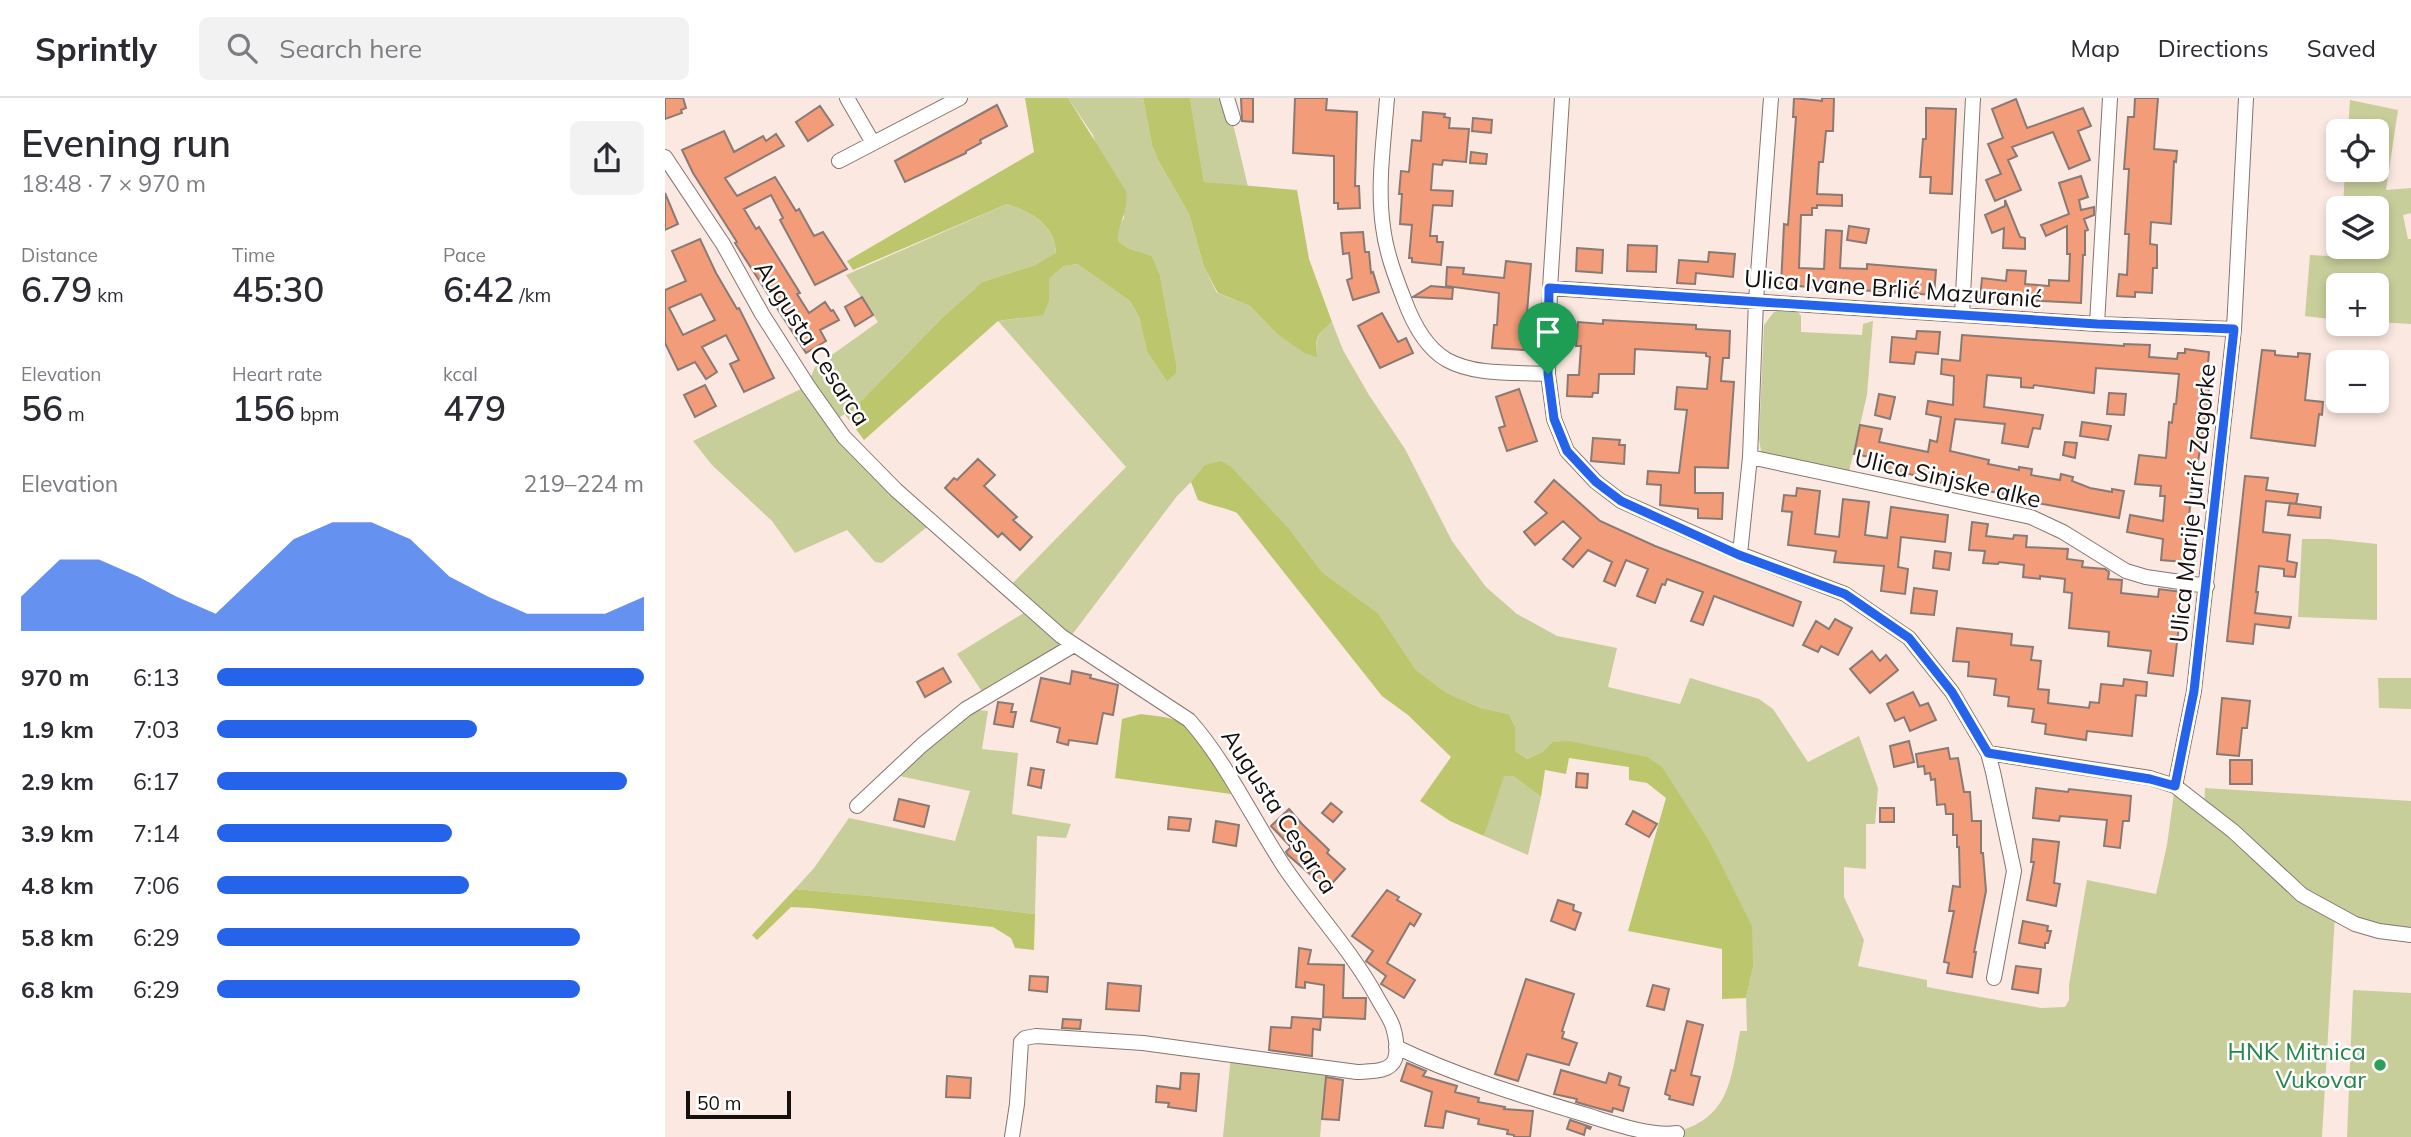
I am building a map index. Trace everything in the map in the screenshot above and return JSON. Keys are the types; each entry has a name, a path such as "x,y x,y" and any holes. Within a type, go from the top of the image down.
{"street":[{"path":"848,98 873,143"},
{"path":"839,161 960,98"},
{"path":"1227,98 1233,118"},
{"path":"1387,98 1382,162 1383,226 1391,266 1413,323 1431,346 1447,359 1486,371 1548,374"},
{"path":"1562,98 1549,288 1548,374 1554,419 1567,451 1596,482 1621,501 1739,555 1845,594 1909,638 1952,692 1988,753 2014,871 1994,978"},
{"path":"1739,555 1750,457 1756,301 1771,98"},
{"path":"1962,315 1973,98"},
{"path":"2097,324 2110,98"},
{"name":"Ulica Marije Jurić Zagorke","path":"2175,786 2194,691 2234,329 2246,98"},
{"name":"Augusta Cesarca","path":"665,157 723,244 807,386 844,437 958,547 1074,645 1175,709 1205,738 1271,846 1363,972 1394,1028 1396,1047"},
{"name":"Ulica Ivane Brlić Mazuranić","path":"1549,288 2097,324 2234,329"},
{"name":"Ulica Sinjske alke","path":"1750,457 2031,517 2063,532 2126,570 2146,577 2207,586"},
{"path":"857,806 922,745 966,709 1074,645"},
{"path":"1988,753 2150,779 2175,786 2233,831 2302,895 2355,924 2379,931 2411,935"},
{"path":"1012,1137 1021,1042 1025,1038 1036,1036 1143,1043 1357,1072 1384,1069 1392,1065 1396,1047 1431,1063 1514,1093 1613,1123 1658,1134 1677,1133"}],"green space":[{"path":"1025,98 1068,98 1126,191 1126,206 1118,241 1128,248 1152,256 1160,275 1176,373 1167,381 1147,351 1139,317 1130,301 1077,264 1064,266 1049,279 1049,301 1043,315 998,321 864,440 844,413 862,400 941,319 982,282 1035,265 1056,253 1055,243 1041,221 1007,204 853,270 847,261 1034,152"},
{"path":"1068,98 1143,98 1152,145 1189,214 1204,267 1217,293 1250,306 1278,335 1316,358 1318,338 1332,322 1343,350 1405,449 1452,541 1486,587 1517,614 1557,636 1617,648 1608,687 1680,704 1690,678 1759,699 1773,709 1808,762 1859,736 1878,788 1875,824 1866,824 1866,869 1844,867 1844,897 1864,940 1858,966 1927,980 1927,987 2041,1008 2065,1007 2069,1000 2069,985 2087,880 2156,894 2167,845 2175,786 2204,808 2205,788 2411,801 2411,935 2335,915 2322,1137 1652,1137 1695,1125 1709,1116 1719,1104 1732,1073 1740,1031 1747,1031 1746,998 1753,967 1728,881 1709,840 1662,768 1552,742 1542,752 1527,759 1515,751 1515,727 1509,714 1481,708 1447,693 1416,670 1378,613 1322,572 1290,530 1191,482 1177,496 1068,640 985,696 957,654 1030,609 1011,585 1126,467 998,321 1021,318 1049,301 1049,279 1064,266 1077,264 1130,301 1139,317 1147,351 1176,373 1160,275 1152,256 1128,248 1118,241 1118,227 1124,218 1119,180 1097,149 1093,135"},
{"path":"1143,98 1190,98 1204,182 1297,190 1309,259 1332,322 1318,337 1317,358 1278,335 1250,306 1218,293 1204,267 1189,214 1152,145"},
{"path":"1190,98 1227,98 1248,187 1204,182"},
{"path":"2350,100 2398,110 2389,170 2389,119 2349,119"},
{"path":"2344,182 2387,182 2386,190 2411,188 2411,213 2403,215 2408,239 2411,239 2411,324 2389,323 2389,273 2326,273 2326,319 2305,316 2310,255 2326,256 2326,259 2389,259 2389,196 2344,196"},
{"path":"1007,204 1041,221 1051,235 1056,254 1035,265 982,282 941,319 862,400 833,423 932,523 882,563 875,562 847,530 795,553 772,521 712,465 693,441 807,386 815,367 878,322 846,275"},
{"path":"1797,311 1801,316 1801,332 1862,335 1863,324 1873,321 1867,395 1848,476 1765,456 1761,451 1759,439 1764,325 1774,312"},
{"path":"1221,461 1230,466 1290,530 1322,572 1378,613 1416,670 1447,693 1481,708 1509,714 1515,727 1515,751 1527,759 1542,752 1552,742 1569,741 1647,757 1662,767 1709,840 1752,926 1753,967 1746,998 1722,999 1722,949 1628,931 1666,798 1647,783 1629,780 1629,767 1569,758 1566,774 1545,770 1541,797 1513,776 1504,776 1484,836 1450,821 1420,801 1451,757 1408,715 1382,696 1237,513 1198,500 1191,482 1205,465"},
{"path":"2302,539 2377,544 2377,620 2298,617"},
{"path":"2378,678 2411,678 2411,709 2379,708"},
{"path":"966,709 988,711 982,749 1018,753 1012,814 1071,824 1066,838 1037,836 1035,914 795,889 814,868 849,818 955,841 970,791 890,774"},
{"path":"1141,714 1170,718 1186,727 1208,755 1231,794 1115,778 1122,719"},
{"path":"1503,775 1513,776 1541,797 1528,855 1484,836"},
{"path":"795,889 1035,914 1034,950 1015,948 1011,938 993,927 791,907 757,940 752,935"},
{"name":"HNK Mitnica Vukovar","path":"2353,990 2411,993 2411,1137 2347,1137"},
{"path":"1231,1055 1326,1067 1320,1137 1223,1137"}],"building":[{"path":"665,98 683,98 686,108 681,110 682,113 665,119"},
{"path":"1241,98 1253,98 1253,122 1242,121"},
{"path":"1295,98 1327,98 1326,110 1357,112 1355,186 1359,186 1360,208 1338,209 1338,203 1334,203 1334,156 1293,153"},
{"path":"1794,98 1822,101 1822,98 1834,98 1833,131 1826,131 1823,162 1819,162 1817,194 1842,195 1842,206 1817,205 1817,208 1812,208 1812,215 1801,215 1799,268 1824,269 1826,230 1842,231 1840,268 1867,269 1867,264 1936,270 1934,295 1781,285 1784,224 1788,225 1796,117 1793,117"},
{"path":"2135,98 2158,98 2154,149 2177,151 2176,162 2174,161 2171,224 2151,222 2150,244 2157,245 2157,268 2153,268 2152,293 2135,292 2135,297 2117,296 2119,274 2127,275 2129,234 2125,234 2129,169 2124,169 2128,117 2134,117"},
{"path":"2016,99 2027,128 2083,108 2091,126 2078,131 2090,160 2069,169 2053,132 2012,147 2017,156 2008,160 2021,190 1995,201 1986,180 2001,174 1988,144 2003,138 1992,109"},
{"path":"997,105 1007,126 980,140 981,143 966,153 905,182 895,161"},
{"path":"820,106 833,125 808,141 796,122"},
{"path":"1926,108 1956,109 1952,194 1930,193 1931,177 1920,177 1923,139 1926,139"},
{"path":"1423,112 1445,114 1444,117 1450,118 1449,128 1469,129 1466,162 1443,160 1442,165 1433,164 1431,190 1453,191 1452,206 1433,205 1430,236 1437,236 1437,242 1443,242 1441,265 1412,262 1412,258 1409,258 1412,225 1400,224 1401,171 1409,172 1412,140 1421,141"},
{"path":"1473,118 1492,120 1491,133 1472,131"},
{"path":"724,131 734,152 763,136 766,141 776,134 784,146 725,178 737,196 775,177 796,211 799,209 814,236 823,232 847,269 815,285 780,220 783,218 771,195 744,209 756,229 759,227 800,293 797,294 809,313 825,302 839,320 820,330 826,341 806,353 735,243 737,242 693,173 682,150"},
{"path":"1471,152 1487,154 1486,164 1470,163"},
{"path":"2081,176 2088,197 2079,200 2081,210 2094,207 2094,215 2084,219 2088,230 2085,231 2081,303 1980,298 1982,278 2006,281 2007,270 2026,271 2025,284 2049,286 2049,280 2069,281 2067,226 2046,236 2041,225 2069,214 2059,183"},
{"path":"665,193 678,224 665,230"},
{"path":"2005,200 2020,237 2025,238 2025,249 2003,248 2004,228 1992,233 1985,215 2005,206"},
{"path":"1849,226 1869,229 1866,243 1847,240"},
{"path":"1363,232 1365,252 1369,252 1371,273 1373,272 1379,292 1353,300 1347,280 1352,278 1349,253 1343,254 1341,233"},
{"path":"700,239 774,378 744,392 730,364 739,360 726,335 702,347 717,372 706,379 695,362 678,370 665,343 665,290 686,281 672,251","holes":["701,294 715,320 683,335 669,308"]},
{"path":"1628,245 1657,246 1656,272 1627,271"},
{"path":"1577,248 1603,250 1602,273 1576,271"},
{"path":"1709,252 1735,254 1733,277 1696,273 1695,284 1677,283 1679,260 1708,262"},
{"path":"1506,261 1531,264 1524,350 1492,348 1499,293 1446,286 1447,267 1464,268 1463,274 1504,278"},
{"path":"1431,286 1453,288 1452,299 1413,297"},
{"path":"862,297 873,315 855,326 845,307"},
{"path":"1382,313 1398,342 1406,338 1413,353 1380,368 1358,326"},
{"path":"1603,320 1696,325 1696,329 1730,331 1729,358 1723,358 1721,381 1734,382 1728,468 1695,467 1695,493 1723,493 1722,519 1698,518 1698,509 1660,505 1661,485 1647,484 1648,471 1679,473 1687,410 1675,409 1677,387 1707,389 1710,357 1706,356 1706,353 1635,349 1634,374 1599,374 1598,393 1593,393 1592,397 1567,396 1568,375 1579,375 1581,346 1576,346 1578,322 1603,324"},
{"path":"1917,331 1940,332 1938,354 1916,352 1914,364 1890,362 1892,337 1916,339"},
{"path":"1962,335 2124,346 2150,345 2149,357 2177,359 2178,353 2185,353 2185,349 2209,352 2208,399 2198,462 2195,461 2184,562 2161,560 2163,539 2127,532 2130,515 2163,521 2165,496 2160,496 2161,486 2135,484 2139,455 2166,458 2169,422 2172,423 2176,404 2179,374 2096,368 2094,393 2034,385 2033,388 2021,387 2021,378 1987,375 1984,407 2043,415 2040,429 2033,428 2028,447 2002,443 2005,424 1955,419 1950,451 1989,460 1988,464 2019,470 2019,467 2032,469 2031,475 2060,480 2061,474 2073,477 2072,481 2090,488 2124,491 2119,518 1964,486 1914,479 1914,475 1883,469 1885,460 1854,454 1860,425 1882,429 1879,442 1928,452 1930,440 1937,442 1941,417 1926,414 1928,401 1953,405 1954,376 1941,374 1942,359 1960,361"},
{"path":"2262,350 2275,351 2275,355 2298,357 2298,353 2310,354 2305,400 2323,402 2315,446 2251,438"},
{"path":"705,385 716,406 695,417 684,395"},
{"path":"1519,389 1537,441 1507,451 1499,428 1505,426 1496,397"},
{"path":"2109,393 2126,394 2124,415 2107,414"},
{"path":"1879,394 1895,397 1890,419 1875,415"},
{"path":"2082,422 2111,426 2108,440 2080,436"},
{"path":"1593,438 1620,440 1619,445 1625,445 1624,464 1591,461"},
{"path":"2065,442 2077,443 2075,458 2063,455"},
{"path":"978,459 995,475 984,486 1017,517 1013,520 1032,537 1020,550 1002,533 998,537 945,488"},
{"path":"2245,476 2268,478 2266,490 2298,494 2296,504 2266,501 2263,532 2290,535 2287,561 2297,563 2295,577 2284,576 2284,569 2259,566 2256,592 2255,613 2291,617 2289,628 2255,624 2253,644 2227,641"},
{"path":"1554,480 1600,521 1655,546 1801,602 1793,626 1714,596 1703,625 1691,621 1703,592 1667,579 1665,585 1662,584 1655,603 1637,596 1648,569 1626,560 1615,586 1604,581 1612,562 1588,550 1573,567 1563,559 1581,538 1563,521 1535,545 1524,532 1547,513 1535,502"},
{"path":"1797,488 1820,491 1815,534 1839,537 1843,499 1869,502 1865,535 1887,538 1891,507 1948,515 1945,542 1901,537 1898,567 1908,569 1905,594 1881,591 1884,566 1834,562 1836,551 1788,545 1792,512 1782,511 1784,495 1796,496"},
{"path":"2290,503 2321,507 2320,518 2288,515"},
{"path":"1972,522 1988,524 1986,536 2013,539 2014,535 2027,536 2026,547 2068,549 2067,559 2083,561 2082,567 2105,569 2109,572 2108,579 2122,580 2121,593 2158,597 2159,589 2183,592 2173,676 2148,673 2151,651 2108,646 2109,632 2069,628 2072,593 2064,592 2065,579 2023,577 2024,565 1983,563 1985,551 1969,550"},
{"path":"1935,551 1951,553 1949,570 1933,568"},
{"path":"1914,588 1937,591 1934,615 1911,613"},
{"path":"1835,619 1852,628 1838,655 1821,646 1818,652 1803,645 1816,621 1829,629"},
{"path":"1957,628 2012,634 2011,645 2033,647 2031,660 2041,661 2038,689 2049,690 2048,703 2089,708 2090,702 2099,703 2101,684 2123,686 2124,679 2147,682 2146,696 2136,695 2132,736 2087,731 2086,740 2045,734 2046,724 2032,722 2034,709 2008,706 2009,697 1994,695 1996,679 1968,676 1969,662 1953,661"},
{"path":"1872,651 1880,661 1886,655 1898,670 1870,693 1850,669"},
{"path":"943,668 951,682 925,697 917,682"},
{"path":"1072,671 1118,685 1113,715 1103,713 1097,744 1069,740 1068,745 1057,742 1060,728 1031,721 1041,678 1070,684"},
{"path":"1913,692 1920,706 1928,703 1936,720 1910,731 1904,717 1895,721 1887,704"},
{"path":"2222,698 2250,701 2247,728 2242,728 2239,756 2217,754"},
{"path":"998,702 1013,704 1011,712 1016,712 1013,727 994,724"},
{"path":"1909,741 1914,762 1894,767 1890,746"},
{"path":"1948,748 1950,759 1958,758 1964,792 1970,792 1972,821 1981,821 1981,853 1986,891 1972,977 1947,973 1949,963 1944,962 1954,911 1949,911 1953,886 1960,887 1959,847 1957,835 1953,835 1953,814 1946,814 1945,804 1937,805 1935,779 1931,780 1930,773 1925,774 1924,766 1918,767 1916,754"},
{"path":"2230,760 2252,760 2252,784 2230,784"},
{"path":"1031,768 1044,770 1041,788 1028,785"},
{"path":"1577,773 1588,774 1587,788 1576,787"},
{"path":"2036,788 2131,796 2129,821 2123,821 2120,848 2104,846 2107,820 2060,816 2059,821 2033,818"},
{"path":"899,799 929,806 924,827 894,820"},
{"path":"1331,803 1342,812 1333,822 1322,813"},
{"path":"1880,808 1894,808 1894,822 1880,822"},
{"path":"1289,809 1329,850 1327,853 1345,869 1327,889 1288,855 1286,852 1291,847 1271,826"},
{"path":"1633,811 1657,824 1649,837 1626,824"},
{"path":"1169,817 1191,819 1189,831 1168,829"},
{"path":"1216,821 1239,825 1236,846 1213,842"},
{"path":"2033,839 2059,842 2054,883 2060,884 2056,906 2027,900 2034,862 2031,862"},
{"path":"1387,890 1399,897 1397,900 1421,914 1414,926 1410,923 1387,963 1415,980 1404,998 1381,984 1386,976 1366,961 1373,951 1352,936"},
{"path":"1558,900 1574,905 1573,910 1581,913 1575,930 1551,921"},
{"path":"2023,921 2048,926 2047,931 2051,931 2045,948 2019,943"},
{"path":"1299,948 1311,950 1308,964 1344,965 1343,998 1366,998 1365,1019 1323,1017 1324,985 1305,982 1305,988 1296,987"},
{"path":"2016,966 2041,969 2038,993 2012,989"},
{"path":"1030,976 1048,977 1047,992 1029,990"},
{"path":"1526,979 1574,994 1562,1038 1577,1043 1569,1065 1527,1054 1518,1081 1495,1074"},
{"path":"1108,983 1141,986 1139,1011 1106,1009"},
{"path":"1653,985 1669,989 1664,1010 1647,1006"},
{"path":"1292,1017 1321,1019 1320,1030 1313,1029 1312,1056 1269,1050 1271,1027 1291,1028"},
{"path":"1063,1019 1081,1020 1080,1029 1062,1028"},
{"path":"1687,1021 1703,1025 1691,1075 1700,1077 1693,1105 1669,1099 1670,1096 1665,1094 1671,1070 1675,1071"},
{"path":"1407,1063 1426,1071 1423,1076 1457,1086 1455,1092 1479,1098 1478,1102 1505,1107 1504,1109 1533,1111 1530,1137 1514,1137 1507,1134 1508,1130 1478,1124 1479,1119 1446,1111 1443,1128 1425,1126 1432,1092 1401,1081"},
{"path":"1561,1070 1606,1083 1609,1073 1621,1077 1619,1085 1629,1088 1623,1111 1613,1108 1612,1112 1554,1094"},
{"path":"1181,1073 1199,1074 1196,1111 1168,1107 1169,1103 1156,1102 1157,1086 1180,1089"},
{"path":"947,1076 971,1078 970,1098 946,1097"},
{"path":"1326,1077 1343,1080 1339,1120 1322,1119"},
{"path":"1570,1120 1591,1127 1586,1127 1584,1135 1567,1129"}],"place":[{"name":"HNK Mitnica Vukovar","path":"2380,1065"}],"route":[{"path":"1549,288 2097,324 2234,329 2194,691 2175,786 2150,779 1988,753 1952,692 1909,638 1845,594 1739,555 1621,501 1596,482 1567,451 1560,436 1554,419 1548,374 1549,288"}]}
